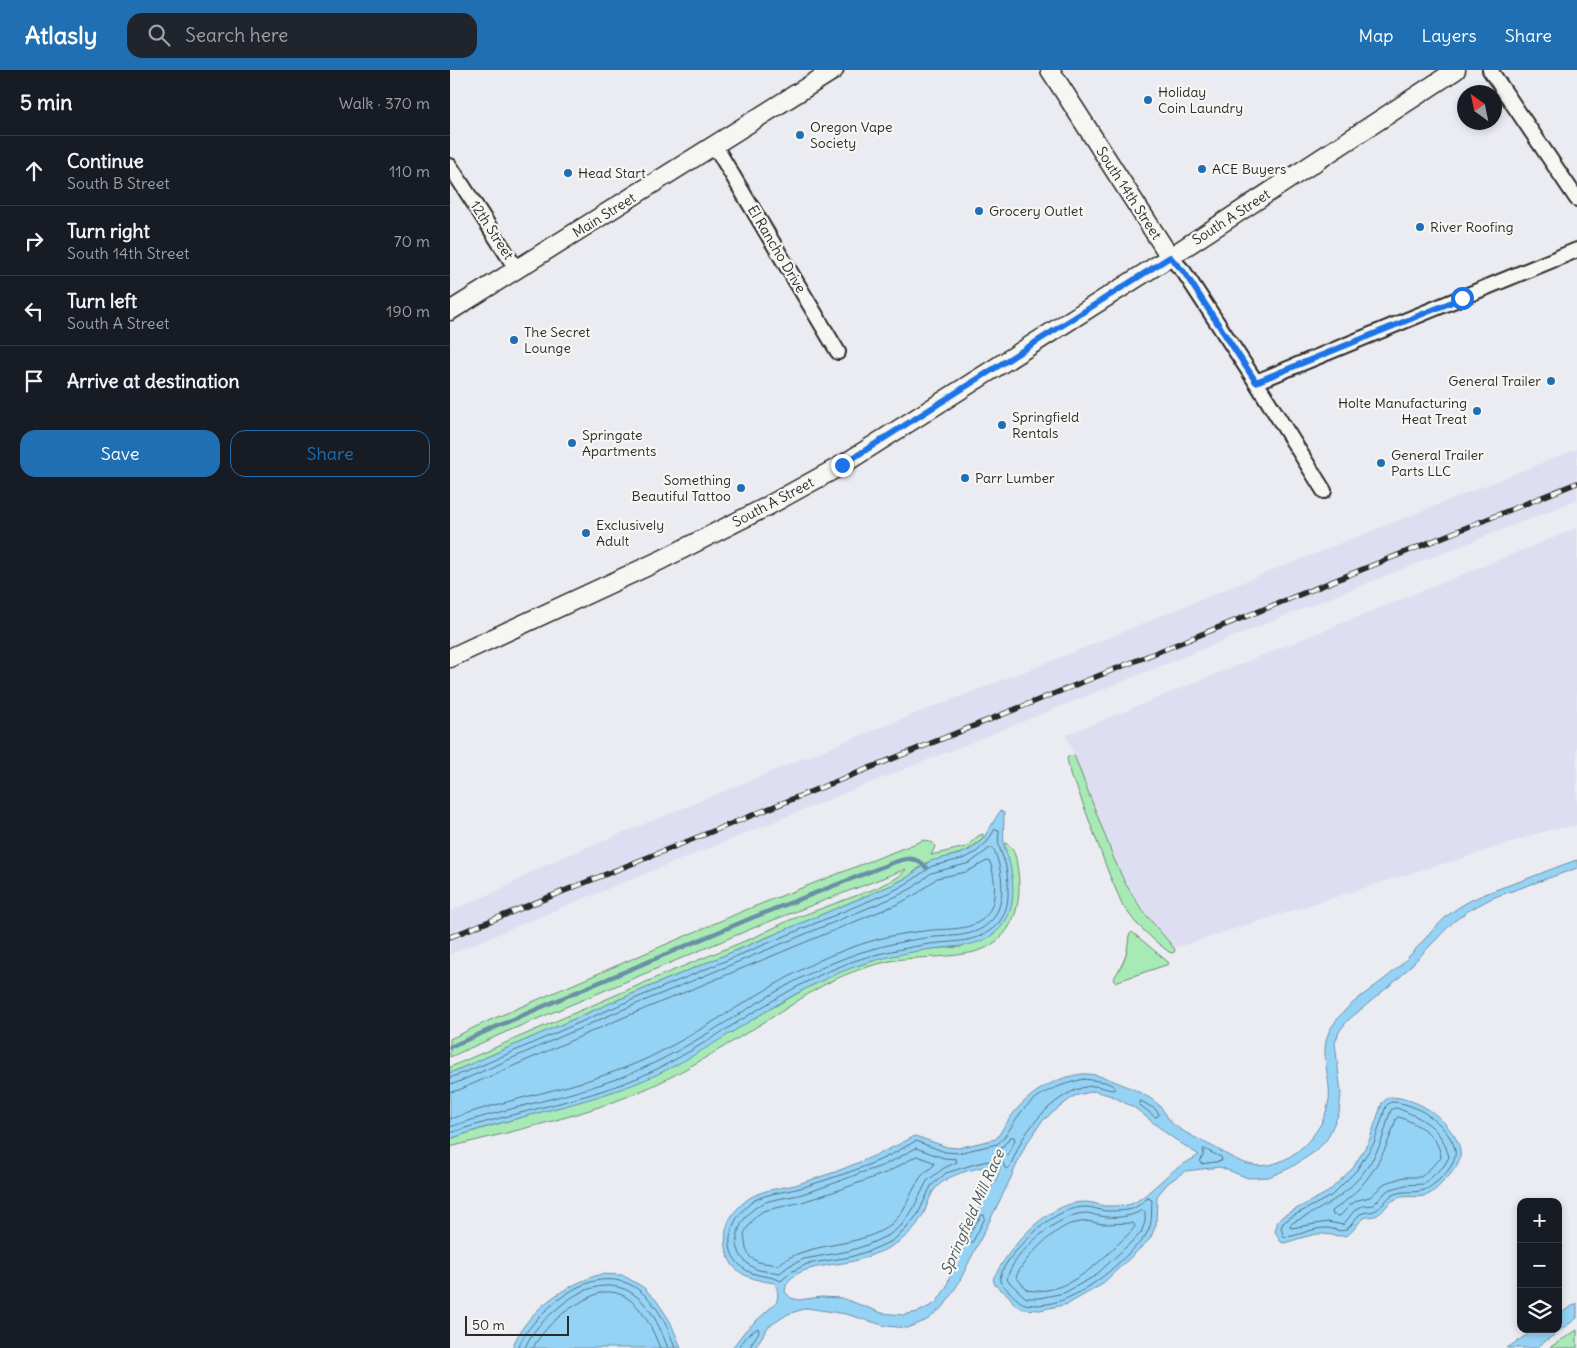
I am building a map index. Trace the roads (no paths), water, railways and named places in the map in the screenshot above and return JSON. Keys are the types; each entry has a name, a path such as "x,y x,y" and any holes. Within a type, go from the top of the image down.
{"main road":[{"name":"Main Street","path":"450,311 834,70"},
{"name":"South 14th Street","path":"1050,70 1170,257"},
{"name":"South A Street","path":"450,658 661,560 766,508 842,465 1170,257 1456,70"}],"street":[{"path":"1490,70 1577,199"},
{"name":"El Rancho Drive","path":"715,146 838,352"},
{"name":"12th Street","path":"450,166 517,270"},
{"path":"1256,382 1577,250"},
{"name":"South 14th Street","path":"1170,257 1184,272 1324,491"}],"water":[{"path":"1000,811 1004,813 1004,845 1012,876 1013,893 1008,917 996,932 988,938 968,945 888,957 838,973 785,1000 708,1047 656,1075 606,1094 450,1139 450,1073 613,1002 892,885 908,877 930,861 960,854 973,848 983,839"},
{"path":"1577,860 1577,868 1492,898 1468,911 1453,922 1400,977 1347,1021 1339,1032 1335,1043 1341,1093 1339,1113 1327,1139 1316,1151 1290,1168 1269,1177 1248,1178 1220,1167 1185,1171 1168,1183 1157,1196 1156,1225 1150,1239 1101,1285 1068,1304 1040,1310 1023,1309 1015,1305 1009,1296 995,1285 993,1279 1019,1241 1031,1228 1057,1209 1071,1204 1086,1202 1105,1206 1131,1204 1147,1194 1173,1171 1199,1155 1170,1136 1135,1108 1112,1096 1094,1091 1074,1096 1042,1121 1025,1146 958,1284 944,1306 927,1320 907,1328 886,1326 846,1314 807,1308 788,1314 768,1327 755,1348 732,1348 745,1331 776,1303 778,1298 775,1283 753,1278 740,1272 734,1267 727,1253 725,1239 727,1226 732,1215 748,1199 767,1191 795,1185 835,1172 915,1136 947,1147 958,1148 996,1139 1014,1112 1030,1096 1064,1078 1082,1074 1092,1074 1107,1078 1146,1096 1159,1105 1175,1126 1234,1158 1248,1164 1263,1166 1279,1162 1299,1150 1308,1141 1316,1132 1327,1110 1329,1087 1325,1050 1328,1035 1337,1019 1359,998 1400,966 1446,917 1462,905","holes":["999,1164 1000,1169 996,1180 966,1229 946,1288 936,1303 918,1312 903,1315 882,1313 842,1298 821,1297 799,1300 791,1298 785,1292 787,1283 801,1272 821,1266 862,1259 882,1251 901,1240 912,1231 924,1213 935,1189 948,1178"]},
{"path":"1389,1097 1413,1102 1428,1109 1441,1119 1453,1134 1460,1148 1460,1155 1455,1168 1434,1191 1427,1195 1397,1198 1389,1203 1379,1214 1363,1219 1347,1235 1317,1234 1284,1243 1281,1242 1275,1231 1278,1221 1283,1216 1328,1192 1353,1168 1369,1141 1382,1103"},
{"path":"601,1274 622,1275 643,1287 656,1300 670,1321 681,1348 512,1348 527,1322 548,1301 573,1285"},
{"path":"1577,1303 1577,1318 1562,1329 1562,1312"},
{"path":"1530,1333 1556,1333 1536,1348 1507,1348"}],"waterway":[{"path":"450,1047 754,917 892,863 911,859 918,861 927,868"}],"railway":[{"path":"450,937 1577,483"}],"place":[{"name":"Holiday Coin Laundry","path":"1148,100"},
{"name":"Oregon Vape Society","path":"800,135"},
{"name":"ACE Buyers","path":"1202,169"},
{"name":"Head Start","path":"568,173"},
{"name":"Grocery Outlet","path":"979,211"},
{"name":"River Roofing","path":"1420,227"},
{"name":"The Secret Lounge","path":"514,340"},
{"name":"General Trailer","path":"1551,381"},
{"name":"Holte Manufacturing Heat Treat","path":"1477,411"},
{"name":"Springfield Rentals","path":"1002,425"},
{"name":"Springate Apartments","path":"572,443"},
{"name":"General Trailer Parts LLC","path":"1381,463"},
{"name":"Parr Lumber","path":"965,478"},
{"name":"Something Beautiful Tattoo","path":"741,488"},
{"name":"Exclusively Adult","path":"586,533"}],"water label":[{"name":"Springfield Mill Race","path":"972,1212"}]}
